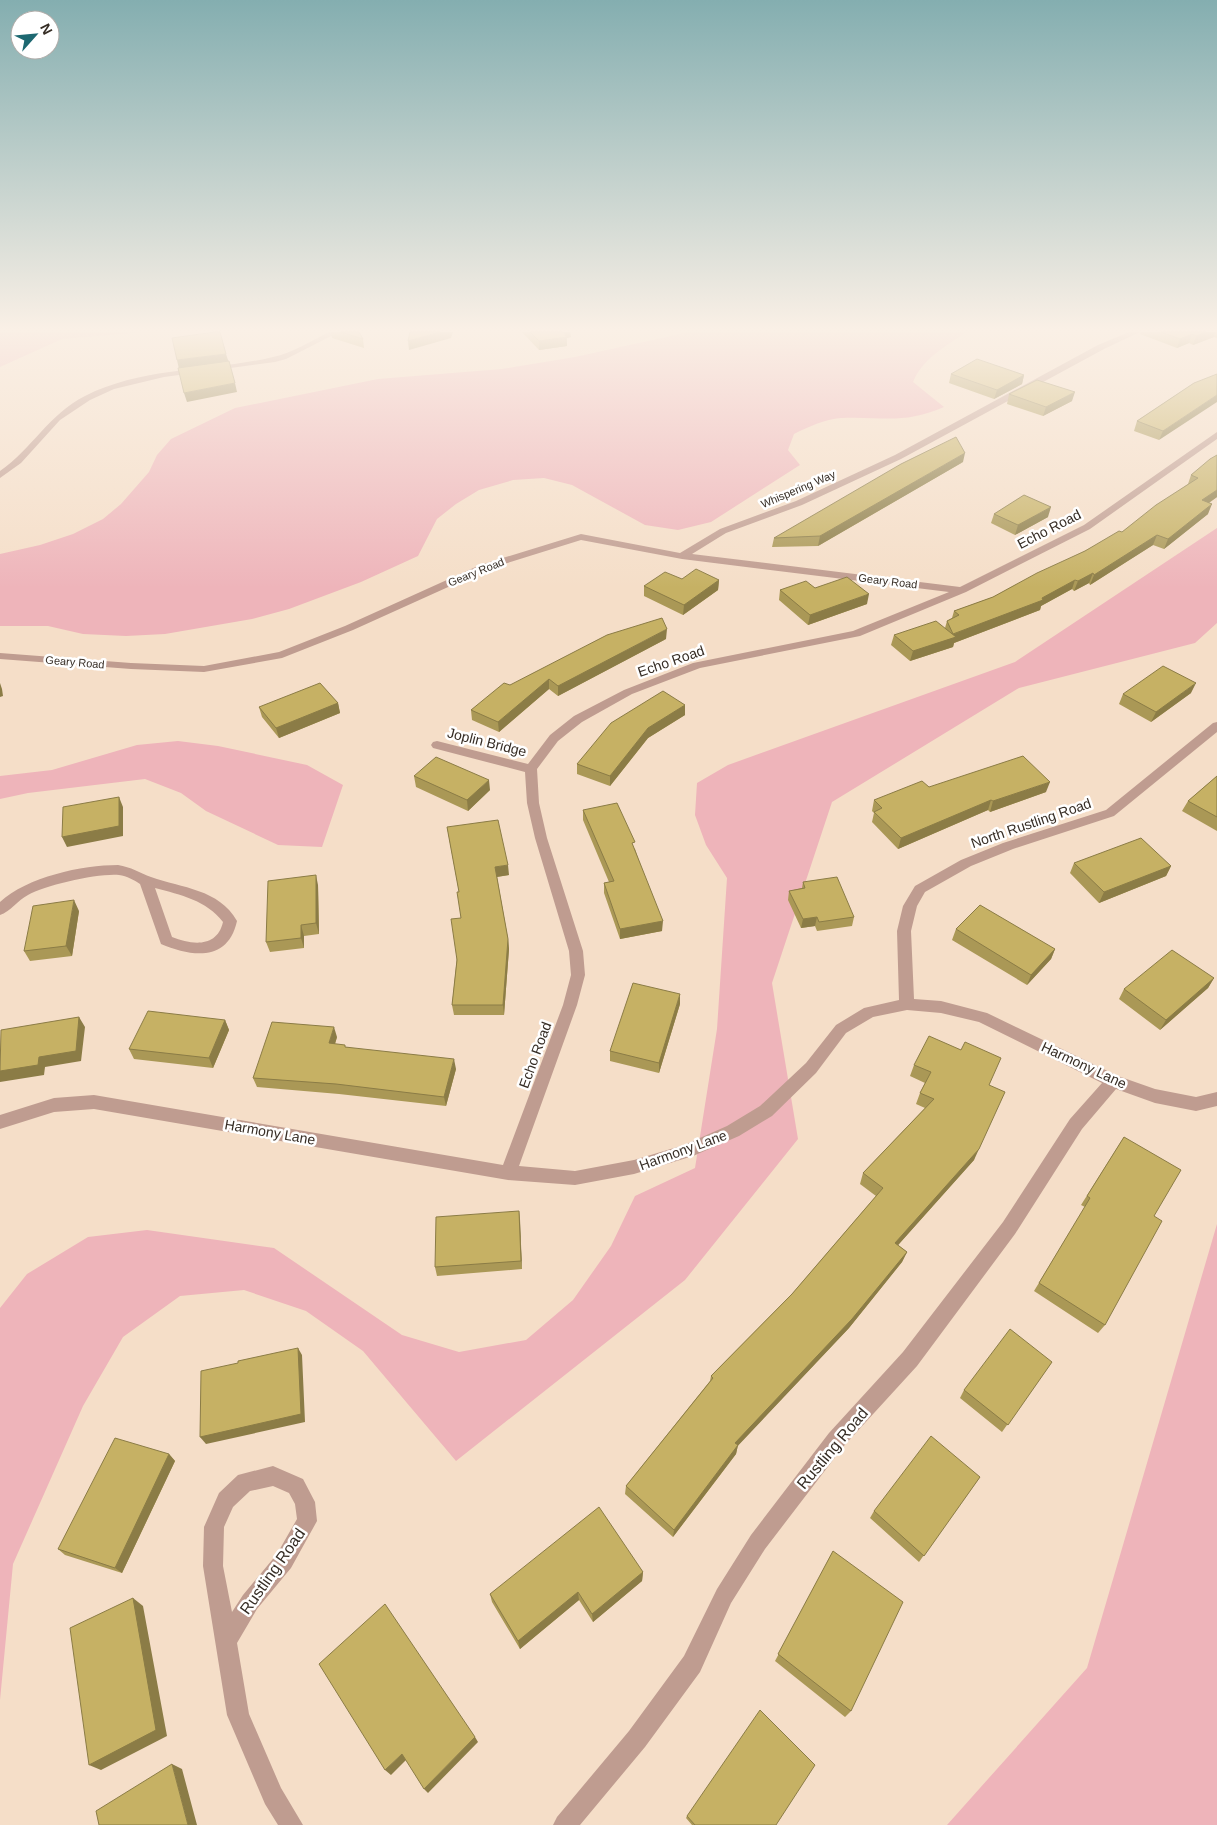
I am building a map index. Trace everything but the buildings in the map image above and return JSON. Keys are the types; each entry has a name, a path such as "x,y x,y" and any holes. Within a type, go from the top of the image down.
{"street":[{"path":"0,475 24,457 60,417"},
{"name":"Whispering Way","path":"682,556 723,531 799,503 898,457 972,417"},
{"name":"Echo Road","path":"508,1173 570,1005 578,975 576,951 533,803 531,768 554,738 578,719 628,692 697,665 856,634 962,590 1087,527 1217,434"},
{"name":"Geary Road","path":"0,656 130,666 204,669 282,655 349,628 484,567 581,537 682,556 962,590"},
{"name":"North Rustling Road","path":"907,1004 904,931 910,906 920,889 966,863 1000,849 1110,813 1217,726"},
{"name":"Joplin Bridge","path":"437,745 531,768"},
{"path":"0,910 9,901 28,888 73,877 116,870 130,872 146,881 201,897 223,909 230,921 225,936 214,945 198,948 183,947 166,940 146,881"},
{"name":"Harmony Lane","path":"0,1122 54,1104 94,1102 508,1173 575,1178 634,1168 686,1151 733,1131 766,1111 811,1068 840,1029 869,1012 907,1004 941,1007 982,1017 1113,1081 1155,1096 1196,1104 1217,1099"},
{"name":"Rustling Road","path":"565,1825 637,1739 692,1664 724,1596 758,1542 836,1440 910,1359 1009,1228 1076,1124 1113,1081"},
{"name":"Rustling Road","path":"226,1641 250,1602 284,1561 307,1521 305,1502 296,1486 273,1476 244,1482 226,1500 214,1527 213,1566 238,1715 273,1796 291,1825"}],"shaded area":[{"path":"216,417 909,417 841,418 817,424 794,434 788,450 800,465 711,522 678,530 645,525 572,485 544,478 513,480 479,490 456,504 437,519 418,556 361,582 289,609 252,619 165,634 126,636 83,634 48,626 0,626 0,554 40,545 73,534 103,519 121,504 149,472 157,455 171,439"},
{"path":"1217,528 1217,623 1195,643 1019,688 832,802 772,983 798,1139 685,1280 456,1461 363,1351 306,1311 244,1290 180,1296 123,1337 83,1406 13,1564 0,1700 0,1308 27,1274 88,1237 147,1230 274,1248 402,1335 459,1352 526,1340 573,1300 611,1246 635,1196 695,1168 717,1029 727,878 706,845 695,815 697,783 728,765 1015,662"},
{"path":"178,741 218,746 307,765 343,785 322,847 278,845 206,811 181,793 145,779 28,793 0,799 0,776 52,770 137,745"},
{"path":"1217,1224 1217,1825 947,1825 1087,1668"}]}
